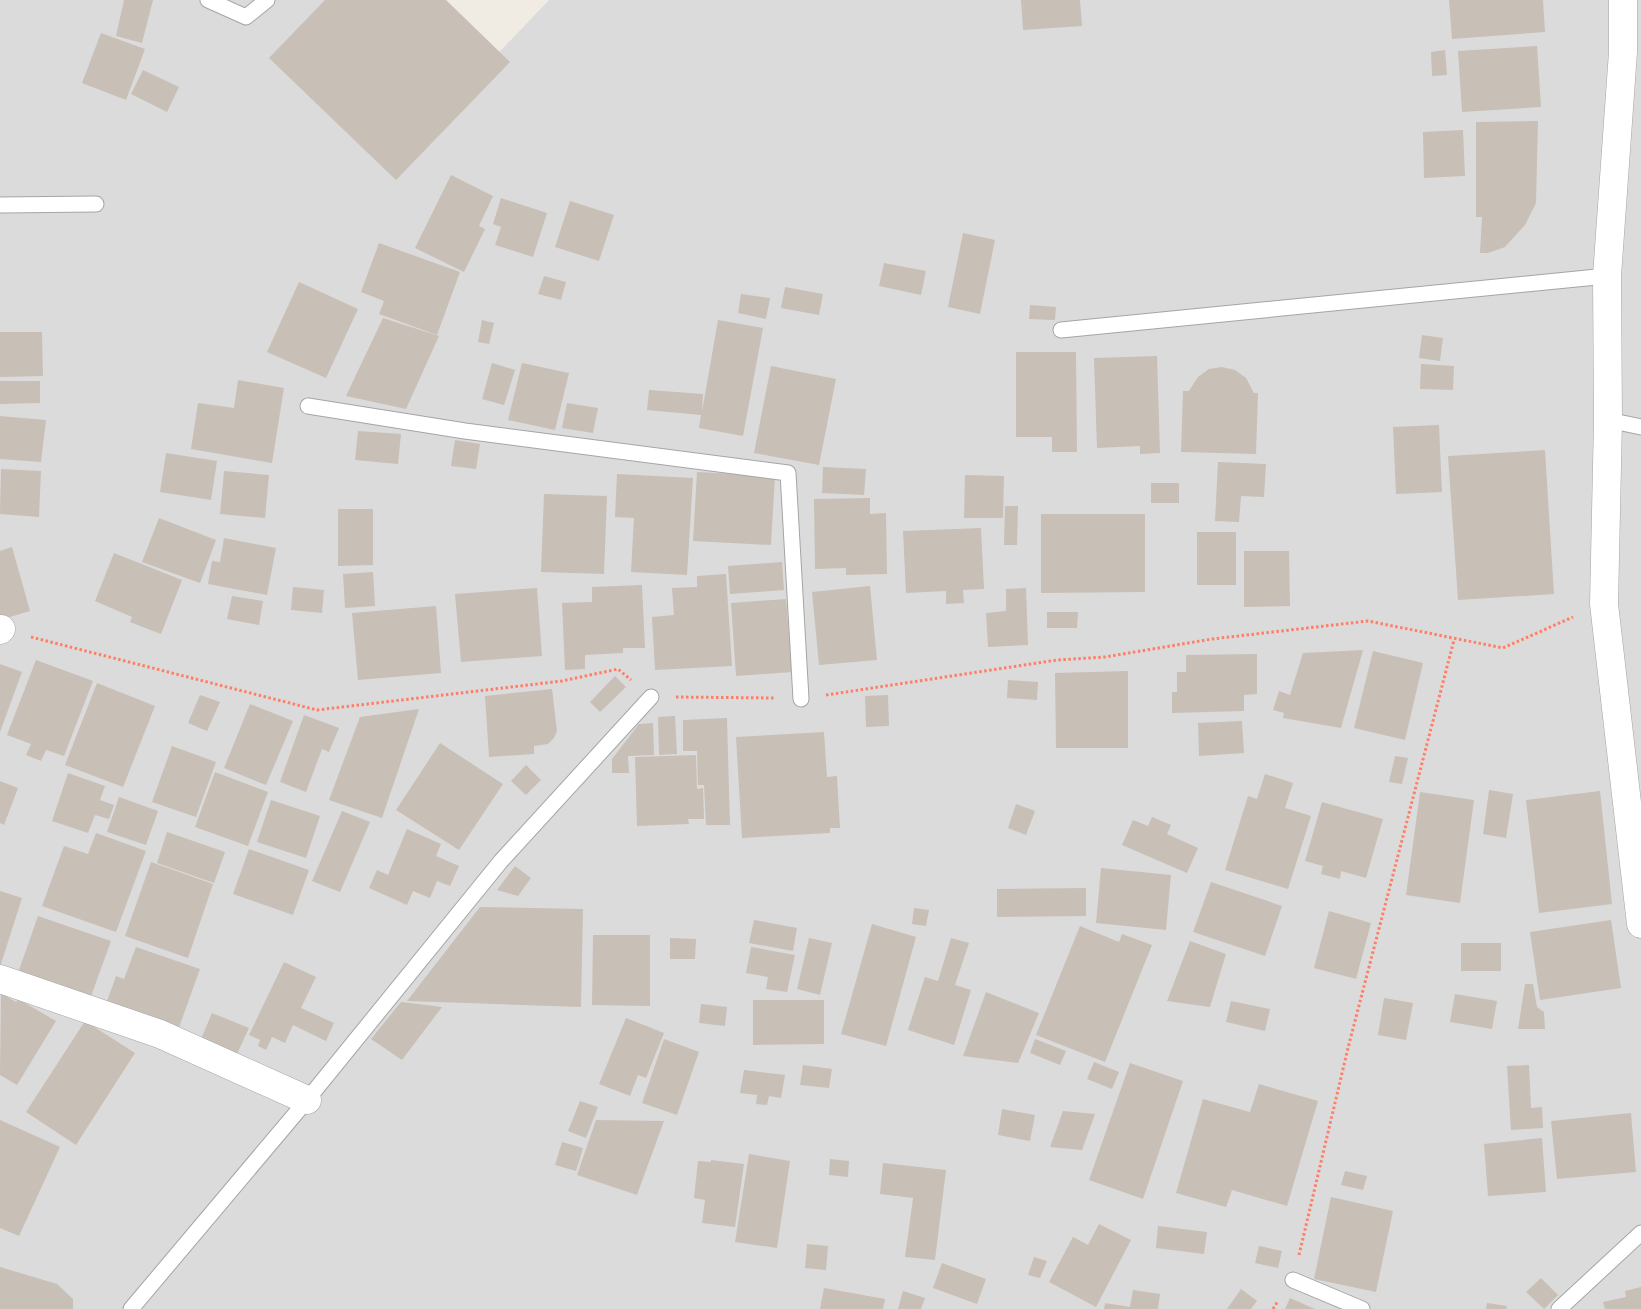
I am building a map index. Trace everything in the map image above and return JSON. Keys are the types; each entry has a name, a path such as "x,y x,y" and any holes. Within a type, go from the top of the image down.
{"street":[{"path":"1623,0 1632,52 1607,276 1608,420 1604,604 1641,924"},
{"path":"0,979 160,1034 307,1100"}],"lane":[{"path":"208,0 246,17 267,0"},
{"path":"0,205 96,204"},
{"path":"1061,330 1607,276"},
{"path":"308,406 465,431 788,472 802,699"},
{"path":"1608,420 1641,427"},
{"path":"131,1309 307,1100 501,861 651,696"},
{"path":"1559,1309 1641,1234"},
{"path":"1293,1280 1362,1309"}],"path":[{"path":"1273,1309 1293,1280 1348,1048 1454,640"}],"shaded area":[{"path":"0,0 389,0 485,67 549,0 1641,0 1641,1309 0,1309"}],"building":[{"path":"124,0 153,0 142,43 116,36"},
{"path":"325,0 446,0 510,62 396,180 269,58"},
{"path":"1021,0 1080,0 1082,26 1023,30"},
{"path":"1449,0 1543,0 1545,32 1452,39"},
{"path":"101,33 145,49 126,100 82,83"},
{"path":"1537,46 1541,107 1462,112 1458,51"},
{"path":"1445,50 1447,75 1432,76 1431,52"},
{"path":"143,70 179,87 167,112 131,94"},
{"path":"1538,121 1536,203 1525,225 1505,247 1488,253 1480,253 1482,217 1476,217 1476,122"},
{"path":"1463,130 1465,176 1424,178 1423,132"},
{"path":"451,175 493,196 479,226 485,229 464,272 415,248"},
{"path":"501,198 547,213 533,257 495,245 501,227 493,224"},
{"path":"570,201 614,215 599,261 555,247"},
{"path":"963,233 995,240 980,314 948,307"},
{"path":"379,243 460,272 437,335 379,314 384,301 361,292"},
{"path":"884,263 926,271 921,295 879,286"},
{"path":"544,276 566,282 561,300 538,294"},
{"path":"299,282 358,309 326,378 267,352"},
{"path":"785,287 823,294 819,315 781,308"},
{"path":"741,294 770,298 766,319 738,313"},
{"path":"1030,305 1056,307 1055,320 1029,319"},
{"path":"383,318 439,336 406,409 346,396"},
{"path":"482,320 494,323 489,344 478,342"},
{"path":"718,320 763,328 743,436 699,428 701,415 647,410 649,390 703,394 702,412"},
{"path":"0,332 42,332 43,376 0,377"},
{"path":"1422,335 1443,338 1440,361 1419,358"},
{"path":"1016,352 1076,352 1077,452 1052,452 1052,437 1016,437"},
{"path":"1157,356 1160,453 1140,454 1140,446 1097,448 1094,358"},
{"path":"492,363 515,370 504,405 482,399"},
{"path":"522,363 569,373 555,430 508,420"},
{"path":"1421,364 1454,366 1453,390 1420,389"},
{"path":"771,366 836,379 819,465 754,453"},
{"path":"1222,367 1235,370 1246,378 1254,393 1258,393 1256,454 1181,452 1183,391 1189,391 1198,377 1209,369"},
{"path":"238,380 284,388 272,463 191,449 198,403 234,408"},
{"path":"0,381 40,381 40,403 0,404"},
{"path":"567,403 598,408 593,433 562,428"},
{"path":"0,416 46,420 41,462 0,459"},
{"path":"1439,425 1442,492 1396,494 1393,427"},
{"path":"358,431 401,434 398,464 355,460"},
{"path":"455,440 480,444 476,469 451,466"},
{"path":"1545,450 1554,594 1458,600 1448,456"},
{"path":"166,453 217,461 211,500 160,492"},
{"path":"1218,462 1266,464 1264,497 1241,496 1239,522 1215,521"},
{"path":"823,467 866,469 864,495 822,493"},
{"path":"1,469 41,471 39,517 0,514"},
{"path":"224,471 269,475 265,518 220,514"},
{"path":"697,472 775,476 771,545 693,541"},
{"path":"617,474 693,478 687,575 631,572 634,518 615,517"},
{"path":"965,475 1004,476 1003,518 964,518"},
{"path":"1151,483 1179,483 1179,503 1151,503"},
{"path":"544,494 607,496 604,574 541,572"},
{"path":"870,498 870,514 886,513 887,574 846,575 846,568 815,569 814,499"},
{"path":"1005,506 1018,506 1017,545 1004,545"},
{"path":"338,509 373,509 373,565 338,566"},
{"path":"1041,514 1145,514 1145,592 1041,593"},
{"path":"159,518 216,540 200,583 142,562"},
{"path":"981,528 984,589 963,590 964,603 946,604 946,591 906,593 903,531"},
{"path":"1197,532 1236,532 1236,585 1197,585"},
{"path":"224,538 276,548 267,595 208,584 212,561 220,562"},
{"path":"12,547 30,611 0,620 0,551"},
{"path":"1244,551 1289,551 1290,606 1244,607"},
{"path":"114,553 182,580 161,634 130,622 132,617 95,601"},
{"path":"782,562 784,590 730,594 728,566"},
{"path":"373,572 375,606 345,608 343,574"},
{"path":"726,574 732,666 655,670 652,617 674,615 672,588 697,587 697,576"},
{"path":"642,585 645,648 623,648 623,653 585,655 585,669 565,670 562,603 592,602 592,587"},
{"path":"870,586 877,660 819,665 812,592"},
{"path":"293,587 324,590 322,613 291,610"},
{"path":"537,588 542,656 461,662 455,594"},
{"path":"1026,588 1028,645 988,647 986,613 1006,611 1006,589"},
{"path":"232,596 263,601 259,625 227,619"},
{"path":"786,599 792,672 736,676 731,603"},
{"path":"436,606 441,673 358,680 352,613"},
{"path":"1047,612 1078,612 1077,628 1047,628"},
{"path":"1363,650 1341,728 1283,718 1284,713 1273,710 1279,691 1290,695 1303,653"},
{"path":"1373,651 1423,663 1405,740 1354,728"},
{"path":"1257,654 1257,694 1244,695 1244,711 1172,713 1172,692 1177,692 1177,672 1186,672 1186,655"},
{"path":"36,660 93,681 64,756 46,750 41,761 26,755 31,744 7,735"},
{"path":"0,664 22,672 0,732"},
{"path":"1128,671 1128,748 1056,748 1055,673"},
{"path":"615,676 626,687 600,712 590,702"},
{"path":"1008,680 1038,682 1037,700 1007,698"},
{"path":"97,683 155,706 123,787 65,765"},
{"path":"552,689 557,731 554,738 548,744 534,746 534,754 489,757 485,696"},
{"path":"200,695 220,702 207,731 188,723"},
{"path":"888,695 889,726 866,727 865,696"},
{"path":"250,704 293,721 266,785 224,768"},
{"path":"419,709 382,818 329,800 360,717"},
{"path":"304,715 339,728 329,752 322,749 306,792 280,782"},
{"path":"675,716 677,754 659,755 658,717"},
{"path":"727,718 730,825 706,825 704,785 698,785 697,751 683,751 683,720"},
{"path":"1242,721 1244,753 1199,756 1198,723"},
{"path":"653,723 654,755 628,756 629,773 612,773 612,759 639,724"},
{"path":"824,732 827,777 837,776 840,828 830,828 830,833 742,838 736,737"},
{"path":"440,743 503,784 459,850 396,810"},
{"path":"172,746 216,762 196,817 152,802"},
{"path":"696,755 697,789 703,788 704,819 688,819 689,824 637,826 635,757"},
{"path":"1395,756 1408,758 1402,784 1389,782"},
{"path":"526,765 541,780 526,795 511,781"},
{"path":"215,772 268,792 248,846 195,827"},
{"path":"68,773 105,786 100,800 114,805 109,819 95,815 88,833 52,821"},
{"path":"1265,774 1293,783 1285,808 1311,816 1288,889 1225,870 1248,796 1257,799"},
{"path":"0,781 18,788 4,825 0,823"},
{"path":"1489,790 1513,794 1506,838 1483,834"},
{"path":"1600,791 1612,904 1539,913 1526,800"},
{"path":"1420,792 1474,800 1460,903 1406,895"},
{"path":"119,797 158,811 146,845 107,832"},
{"path":"271,800 320,816 306,858 257,842"},
{"path":"1322,802 1383,819 1366,878 1341,871 1340,879 1321,874 1323,866 1305,861"},
{"path":"1016,804 1035,811 1026,835 1008,828"},
{"path":"342,811 370,822 340,892 312,881"},
{"path":"1152,817 1171,825 1167,834 1198,848 1187,873 1122,845 1133,820 1148,826"},
{"path":"407,829 441,844 436,856 459,866 450,886 437,881 430,898 413,891 407,905 369,888 377,870 388,875"},
{"path":"167,832 225,852 214,883 157,863"},
{"path":"96,833 146,851 116,932 42,906 64,846 88,854"},
{"path":"249,849 309,870 293,915 233,894"},
{"path":"151,862 213,884 188,958 125,936"},
{"path":"515,866 531,878 518,896 497,890"},
{"path":"1101,868 1171,875 1166,930 1096,923"},
{"path":"1211,882 1282,906 1265,956 1193,932"},
{"path":"1086,888 1086,916 997,917 997,889"},
{"path":"0,891 22,898 0,967"},
{"path":"480,907 583,909 581,1007 407,1001"},
{"path":"914,908 929,910 926,926 912,924"},
{"path":"1329,911 1371,923 1356,979 1314,968"},
{"path":"38,916 111,941 90,999 18,973"},
{"path":"754,920 797,928 793,951 749,943"},
{"path":"1611,920 1621,988 1540,1000 1530,932"},
{"path":"872,924 916,937 886,1046 841,1034"},
{"path":"1080,926 1119,942 1122,934 1152,945 1105,1062 1036,1035"},
{"path":"593,935 650,935 650,1006 592,1005"},
{"path":"670,938 696,939 695,959 670,959"},
{"path":"809,938 832,943 820,995 797,989"},
{"path":"951,938 969,943 955,985 971,990 954,1045 908,1030 925,977 938,981"},
{"path":"1190,941 1226,954 1210,1007 1167,1001"},
{"path":"1461,943 1501,943 1501,971 1461,971"},
{"path":"136,947 200,969 178,1030 106,1004 116,976 124,979"},
{"path":"751,947 795,955 787,992 766,989 768,977 746,973"},
{"path":"284,962 316,977 301,1008 334,1023 326,1041 293,1025 285,1043 272,1037 266,1050 258,1046 260,1040 249,1035"},
{"path":"1525,984 1533,984 1537,1007 1544,1012 1545,1029 1518,1029"},
{"path":"986,992 1039,1013 1018,1063 963,1056"},
{"path":"1,993 16,1002 18,999 56,1021 17,1085 0,1075"},
{"path":"1455,994 1497,1001 1492,1029 1450,1022"},
{"path":"1384,998 1413,1003 1406,1040 1378,1035"},
{"path":"753,1000 824,1000 824,1044 753,1045"},
{"path":"1231,1001 1270,1009 1265,1031 1226,1022"},
{"path":"401,1002 442,1007 402,1060 371,1039"},
{"path":"701,1004 727,1007 725,1026 699,1023"},
{"path":"212,1013 249,1028 237,1054 201,1039"},
{"path":"626,1018 664,1033 646,1078 638,1075 630,1096 599,1084"},
{"path":"85,1021 135,1053 76,1145 26,1112"},
{"path":"664,1039 699,1052 677,1115 642,1103"},
{"path":"1035,1039 1066,1051 1060,1065 1030,1053"},
{"path":"1094,1062 1119,1072 1112,1089 1087,1079"},
{"path":"1130,1063 1183,1081 1143,1199 1089,1180"},
{"path":"803,1065 832,1069 829,1088 800,1085"},
{"path":"1529,1065 1531,1108 1542,1107 1543,1128 1511,1130 1507,1066"},
{"path":"744,1070 785,1075 781,1098 769,1096 767,1105 756,1104 757,1095 740,1093"},
{"path":"1259,1084 1318,1101 1287,1206 1232,1190 1226,1207 1176,1193 1203,1099 1250,1112"},
{"path":"580,1101 598,1107 586,1138 568,1131"},
{"path":"1002,1109 1035,1115 1030,1141 998,1135"},
{"path":"1063,1111 1095,1114 1082,1150 1050,1147"},
{"path":"1631,1113 1636,1172 1557,1179 1551,1121"},
{"path":"0,1120 60,1147 19,1236 0,1228"},
{"path":"596,1120 664,1121 637,1195 577,1175"},
{"path":"1542,1138 1546,1192 1488,1196 1484,1144"},
{"path":"562,1142 583,1148 576,1171 555,1165"},
{"path":"749,1154 790,1161 777,1248 735,1242"},
{"path":"830,1159 849,1161 848,1177 829,1175"},
{"path":"711,1160 744,1164 735,1227 702,1223 705,1200 694,1198 698,1161 711,1162"},
{"path":"883,1163 946,1170 935,1260 905,1257 913,1198 880,1194"},
{"path":"1345,1171 1367,1176 1363,1190 1341,1185"},
{"path":"1331,1197 1393,1211 1376,1292 1314,1279"},
{"path":"1099,1224 1131,1240 1096,1307 1049,1282 1073,1237 1088,1245"},
{"path":"1158,1226 1207,1232 1204,1254 1156,1248"},
{"path":"807,1244 828,1246 826,1270 805,1268"},
{"path":"1259,1246 1282,1251 1278,1268 1255,1263"},
{"path":"1034,1257 1047,1261 1040,1278 1028,1275"},
{"path":"942,1263 986,1279 977,1304 933,1288"},
{"path":"0,1267 57,1284 73,1299 73,1309 0,1309"},
{"path":"1541,1278 1558,1295 1544,1309 1526,1292"},
{"path":"1641,1287 1641,1309 1605,1309 1603,1302 1626,1297 1625,1291"},
{"path":"824,1288 885,1299 883,1309 820,1309"},
{"path":"1241,1289 1257,1301 1251,1309 1227,1309"},
{"path":"1133,1290 1160,1294 1158,1309 1104,1309 1105,1303 1130,1307"},
{"path":"903,1291 925,1298 921,1309 898,1309"},
{"path":"1290,1298 1315,1309 1285,1309"},
{"path":"1487,1303 1507,1306 1506,1309 1486,1309"}]}
